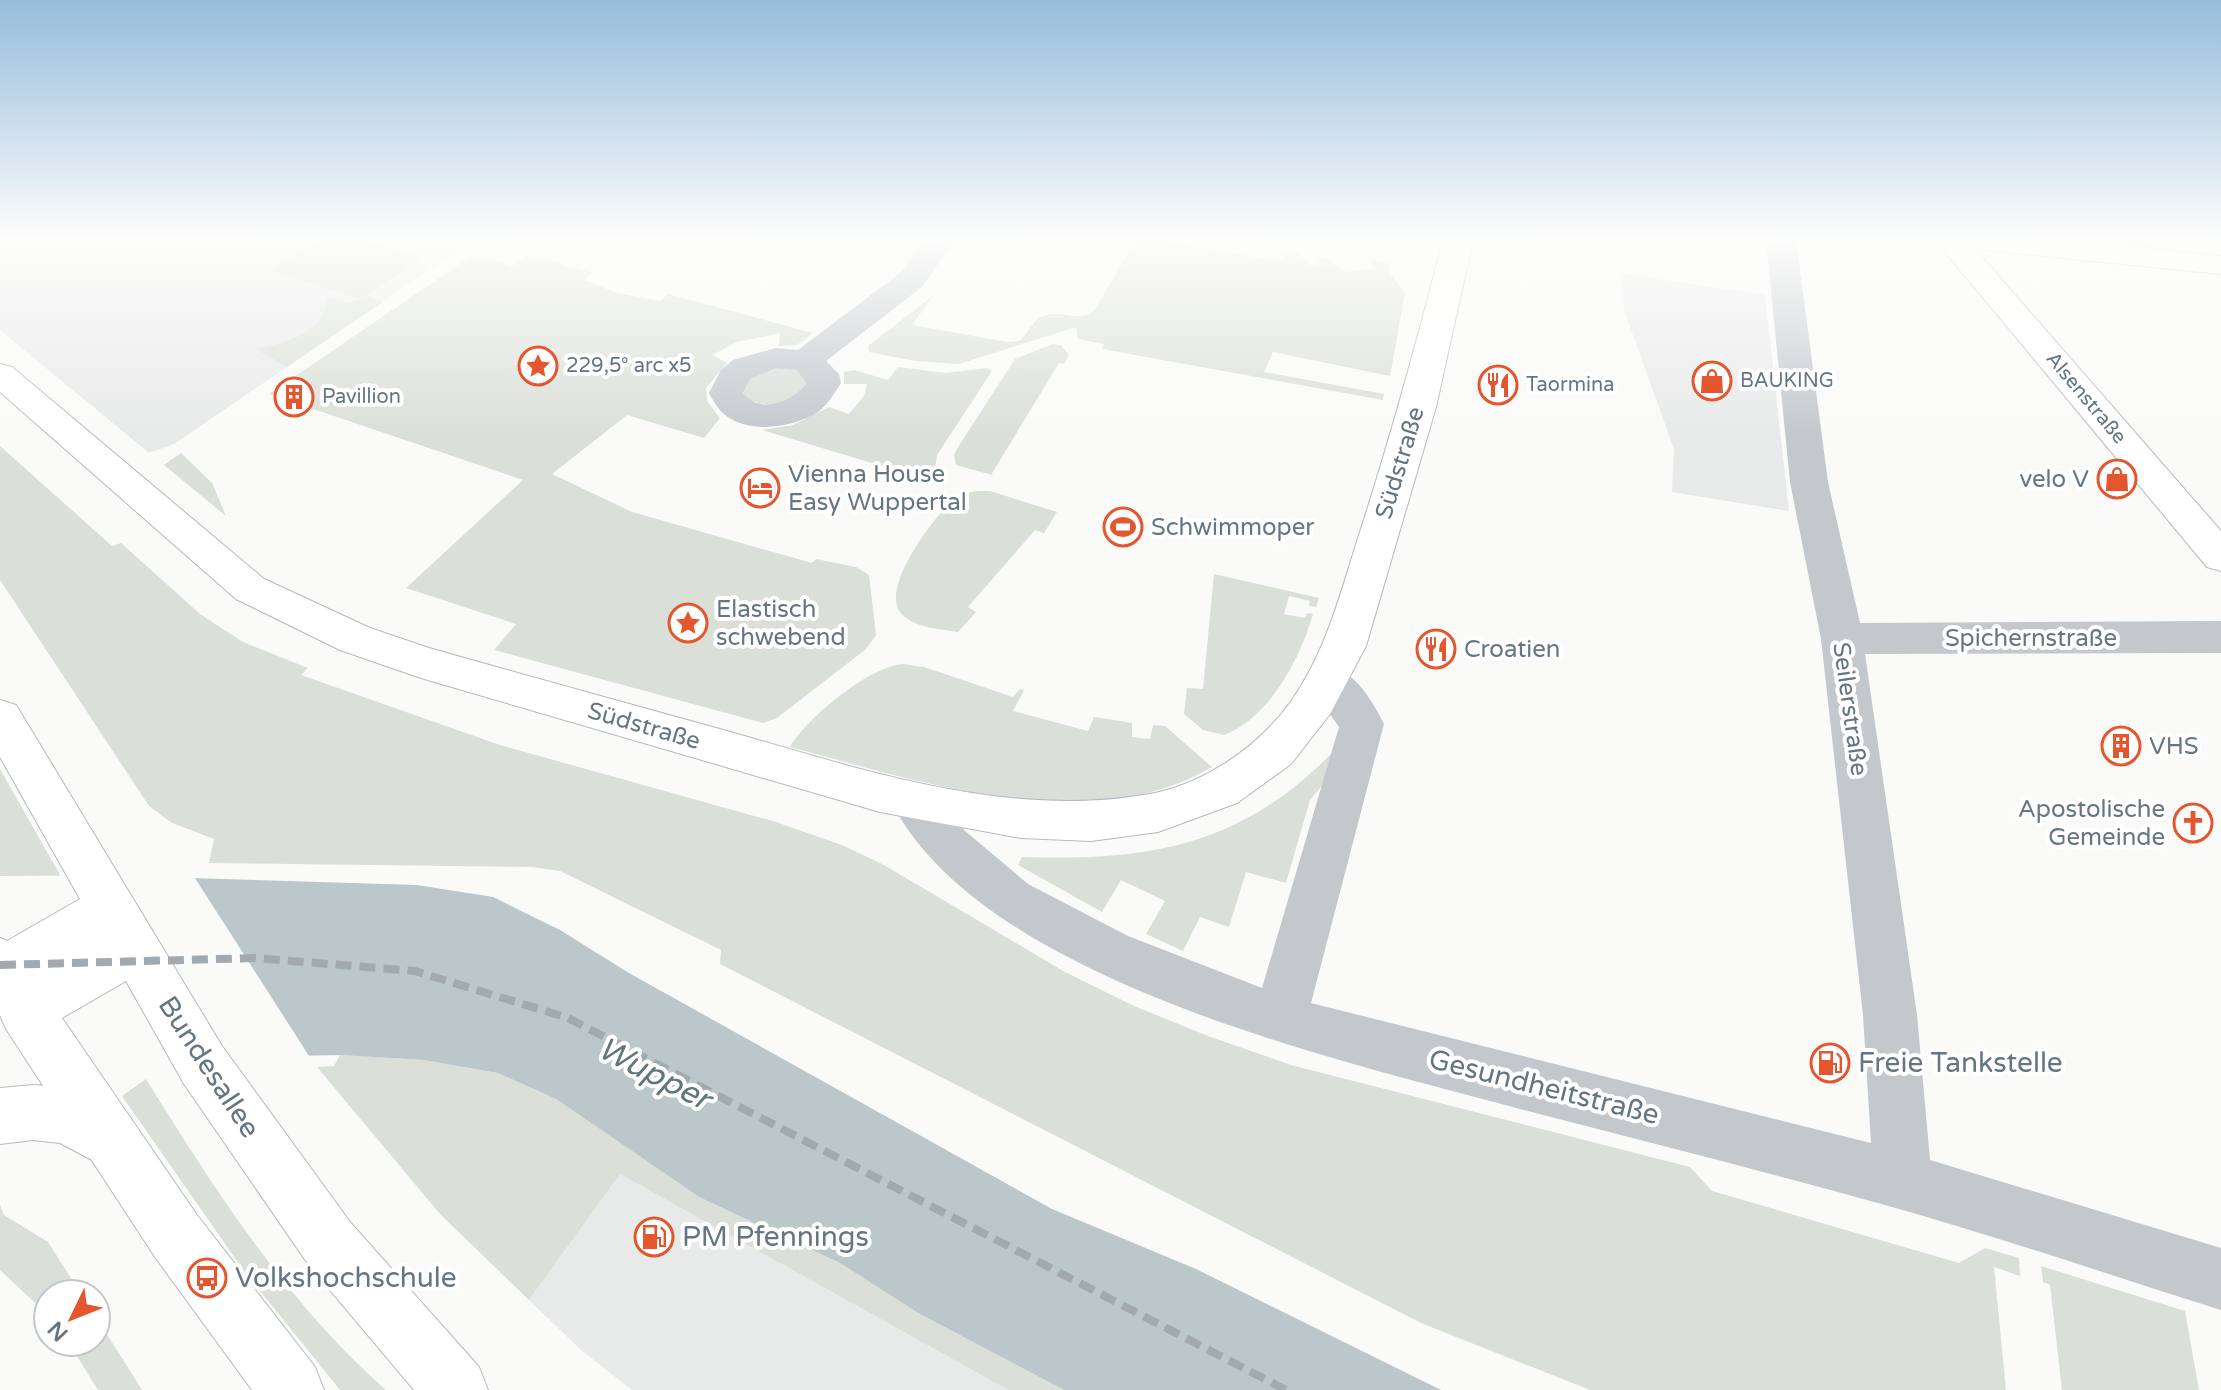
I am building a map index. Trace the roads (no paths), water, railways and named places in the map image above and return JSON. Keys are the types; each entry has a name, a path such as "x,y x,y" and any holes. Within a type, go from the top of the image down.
{"street":[{"path":"805,361 878,305"},
{"name":"Südstraße","path":"0,374 250,589 295,613 421,662 916,803 962,813 1056,822 1109,819 1201,797 1242,775 1274,752 1304,719 1345,646 1418,407 1442,305"},
{"name":"Seilerstraße","path":"1789,305 1809,482 1842,639 1890,1015 1902,1181"},
{"name":"Alsenstraße","path":"2005,305 2221,557"},
{"name":"Spichernstraße","path":"1842,639 2221,637"},
{"path":"1280,1020 1362,724 1328,680"},
{"name":"Bundesallee","path":"0,717 203,1065 329,1243 456,1390"},
{"name":"Gesundheitstraße","path":"916,803 947,844 1010,899 1110,952 1280,1020 1902,1181 2221,1279"},
{"path":"111,910 6,988 207,1278 292,1390"},
{"path":"0,1116 64,1114 85,1121 113,1142"}],"water":[{"name":"Wupper","path":"190,878 417,885 493,897 560,930 629,973 1052,1209 1196,1269 1441,1390 1064,1390 918,1313 840,1263 699,1197 556,1099 498,1073 423,1060 340,1055 0,1062 0,880"}],"railway":[{"path":"0,965 255,958 415,971 568,1018 1286,1390"}],"place":[{"name":"229,5° arc x5","path":"538,366"},
{"name":"BAUKING","path":"1712,381"},
{"name":"Taormina","path":"1498,385"},
{"name":"Pavillion","path":"294,397"},
{"name":"velo V","path":"2117,479"},
{"name":"Vienna House Easy Wuppertal","path":"760,488"},
{"name":"Schwimmoper","path":"1123,527"},
{"name":"Elastisch schwebend","path":"688,623"},
{"name":"Croatien","path":"1436,649"},
{"name":"VHS","path":"2121,746"},
{"name":"Apostolische Gemeinde","path":"2193,823"},
{"name":"Freie Tankstelle","path":"1830,1063"},
{"name":"PM Pfennings","path":"654,1237"},
{"name":"Volkshochschule","path":"207,1278"}]}
